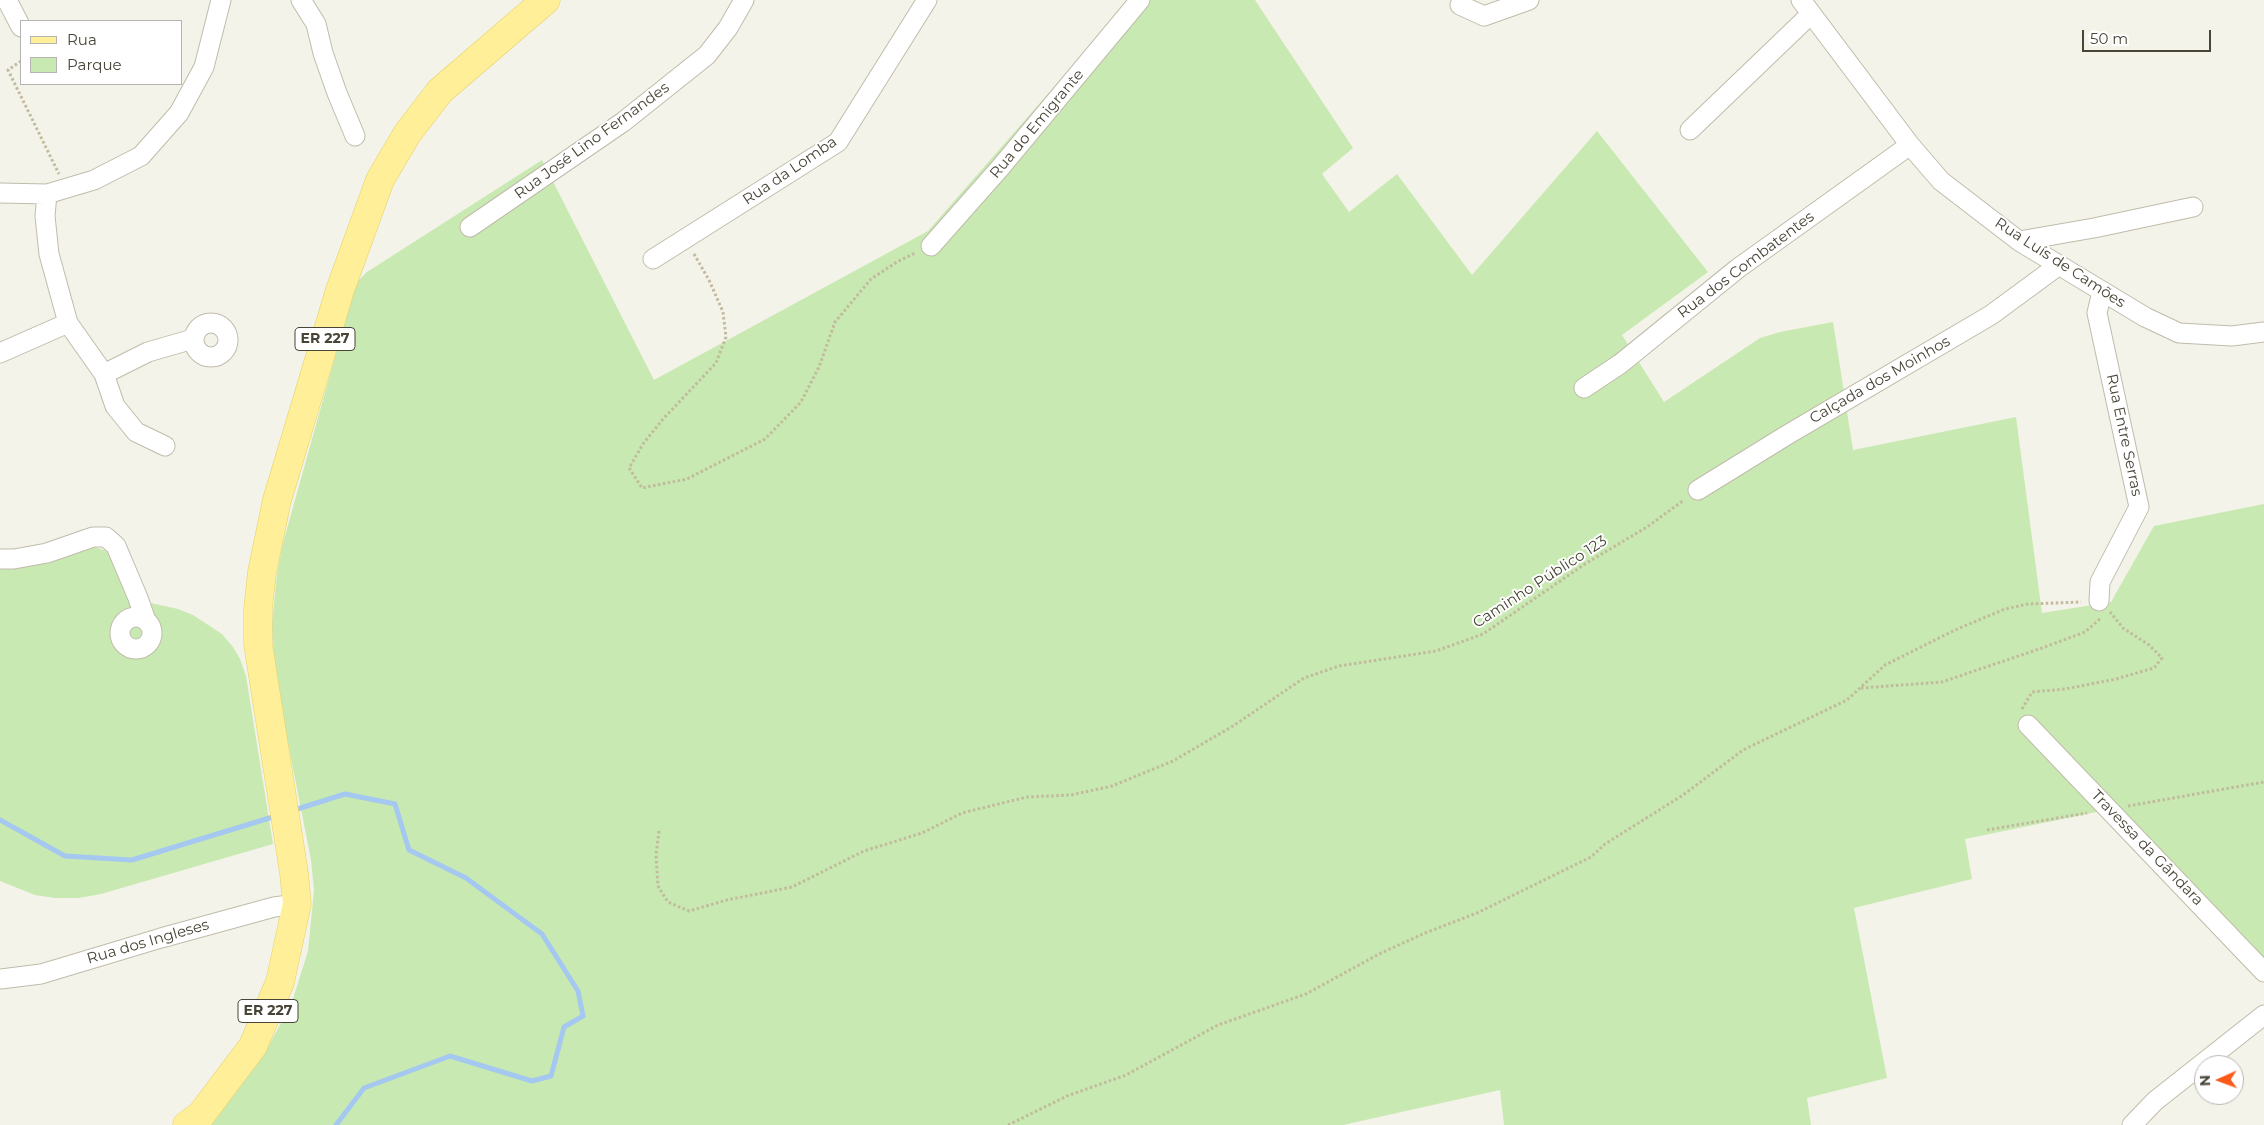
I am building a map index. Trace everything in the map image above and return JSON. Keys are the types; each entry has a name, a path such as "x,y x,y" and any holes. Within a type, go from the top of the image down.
{"main road":[{"name":"ER 227","path":"187,1125 201,1115 253,1046 280,982 297,904 294,873 258,644 258,608 268,535 277,500 340,290 380,180 407,134 440,91 546,0"}],"street":[{"path":"7,0 20,25"},
{"path":"0,193 47,194 94,180 141,156 179,113 204,67 222,0"},
{"path":"301,0 316,24 336,94 356,136"},
{"name":"Rua José Lino Fernandes","path":"470,227 623,122 707,55 728,28 744,0"},
{"name":"Rua da Lomba","path":"653,259 838,142 927,0"},
{"name":"Rua do Emigrante","path":"931,246 1000,168 1140,0"},
{"path":"1460,5 1484,16 1529,0"},
{"path":"1690,130 1806,7"},
{"name":"Rua Luís de Camões","path":"1806,7 1910,145 1941,181 2019,240 2145,317 2179,333 2232,336 2264,332"},
{"name":"Rua dos Combatentes","path":"1584,388 1620,364 1737,269 1910,145"},
{"path":"47,194 45,216 50,254 68,322 104,374 115,406 136,432 164,446"},
{"path":"2019,240 2094,228 2193,207"},
{"name":"Calçada dos Moinhos","path":"1698,490 1990,315 2059,265"},
{"name":"Rua Entre Serras","path":"2102,292 2097,313 2139,507 2100,582 2104,606"},
{"path":"0,353 68,322"},
{"path":"104,374 148,352 194,339"},
{"path":"0,559 14,559 47,553 93,538 106,537 116,546 145,618"},
{"name":"Travessa da Gândara","path":"2028,725 2264,972"},
{"name":"Rua dos Ingleses","path":"0,979 40,974 246,914 297,904"},
{"path":"2132,1125 2155,1101 2264,1015"}],"path":[{"path":"20,62 8,70 66,188"},
{"path":"684,239 709,280 720,304 726,336 716,363 663,419 643,444 628,468 642,488 687,479 765,439 801,402 819,367 835,322 871,279 897,262 931,246"},
{"name":"Caminho Público 123","path":"659,831 656,855 658,886 668,902 689,911 727,900 792,887 864,851 922,833 962,814 1027,798 1071,795 1112,786 1172,761 1234,726 1304,678 1339,666 1436,651 1483,634 1585,564 1647,527 1698,490"},
{"path":"1008,1125 1067,1096 1126,1075 1218,1025 1306,994 1379,954 1477,912 1583,861 1592,856 1605,844 1683,796 1743,750 1848,700 1885,666 1955,630 2005,609 2028,604 2104,606 2123,628 2149,645 2162,658 2154,668 2116,678 2066,689 2032,692 2022,710 2028,725"},
{"path":"1861,688 1942,682 2085,632 2104,606"}],"green space":[{"path":"1130,0 1255,0 1353,148 1322,174 1349,212 1397,174 1472,275 1597,131 1708,272 1622,335 1664,402 1760,338 1780,332 1833,322 1853,450 2016,417 2042,613 2111,602 2154,526 2264,504 2264,960 2111,809 1965,839 1972,879 1854,908 1887,1078 1807,1098 1811,1125 1504,1125 1500,1090 1343,1125 195,1125 233,1093 264,1054 291,1005 308,951 314,890 311,860 275,677 272,625 277,573 283,543 354,289 359,280 367,272 542,160 654,380 928,231"},
{"path":"91,546 104,550 115,560 128,598 178,609 193,615 222,634 233,647 246,676 273,844 101,894 79,898 55,898 35,895 0,881 0,567"}],"waterway":[{"path":"291,811 345,794 395,804 409,850 466,878 542,934 578,991 583,1016 564,1027 551,1076 532,1081 450,1056 364,1088 336,1125"},
{"path":"0,820 65,856 132,860 276,816"}]}
